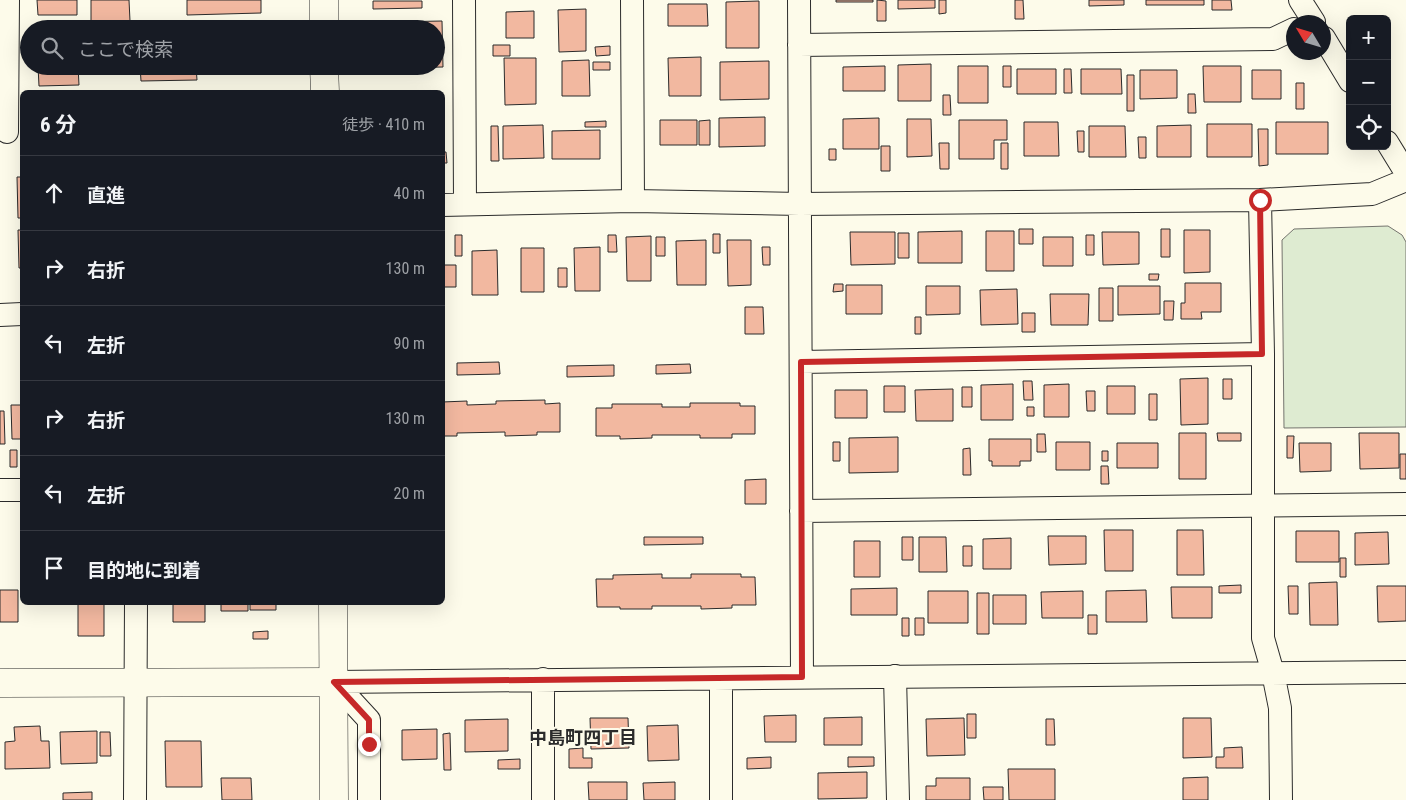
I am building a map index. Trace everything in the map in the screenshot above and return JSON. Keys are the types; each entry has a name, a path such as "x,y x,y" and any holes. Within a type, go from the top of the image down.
{"main road":[{"path":"324,0 324,20"},
{"path":"324,75 325,90"},
{"path":"333,605 334,800"},
{"path":"0,683 334,682"}],"street":[{"path":"8,0 10,132"},
{"path":"464,0 454,204 633,201 800,204 1260,200 1372,194 1406,180"},
{"path":"632,0 633,201"},
{"path":"799,0 802,677"},
{"path":"1300,0 1306,15"},
{"path":"799,45 1272,39 1286,35"},
{"path":"1331,55 1346,75"},
{"path":"1391,149 1406,173"},
{"path":"1260,200 1263,638 1280,708 1281,800"},
{"path":"0,315 20,314"},
{"path":"801,362 1262,354"},
{"path":"0,490 20,490"},
{"path":"801,511 1406,504"},
{"path":"135,800 136,605"},
{"path":"334,682 1406,672"},
{"path":"895,676 898,800"},
{"path":"721,678 722,800"},
{"path":"543,679 543,800"},
{"path":"334,682 369,720 369,800"}],"green space":[{"path":"1388,226 1402,235 1406,242 1406,427 1284,428 1282,240 1294,229"}],"building":[{"path":"37,0 77,0 77,15 38,15"},
{"path":"91,0 129,0 130,20 91,20"},
{"path":"187,0 261,0 261,13 187,15"},
{"path":"836,0 873,0 873,2 836,2"},
{"path":"877,0 886,1 886,21 877,21"},
{"path":"898,0 935,0 935,8 898,9"},
{"path":"939,0 946,0 946,13 939,14"},
{"path":"1015,0 1023,0 1024,19 1015,19"},
{"path":"1089,0 1124,0 1124,5 1089,6"},
{"path":"1146,0 1204,0 1204,5 1146,5"},
{"path":"1212,0 1231,0 1232,10 1212,10"},
{"path":"373,1 422,1 422,8 373,9"},
{"path":"759,1 759,48 726,48 726,2"},
{"path":"668,4 707,4 708,26 668,26"},
{"path":"586,9 586,51 559,52 558,10"},
{"path":"534,11 534,38 506,38 506,12"},
{"path":"493,45 510,45 510,56 493,56"},
{"path":"610,46 610,55 596,56 595,47"},
{"path":"701,57 701,96 669,96 668,58"},
{"path":"504,58 536,58 536,104 505,105"},
{"path":"589,60 590,96 562,96 562,61"},
{"path":"769,61 769,99 720,100 720,62"},
{"path":"593,62 610,62 610,70 593,70"},
{"path":"931,64 931,101 898,101 898,65"},
{"path":"885,66 885,91 843,91 843,67"},
{"path":"958,66 988,66 988,103 958,103"},
{"path":"1003,66 1011,66 1011,87 1003,87"},
{"path":"1203,66 1241,66 1241,102 1204,102"},
{"path":"1017,69 1056,69 1056,94 1017,94"},
{"path":"1064,69 1071,69 1072,93 1064,93"},
{"path":"1081,69 1121,69 1122,94 1081,94"},
{"path":"1140,70 1177,70 1177,98 1140,99"},
{"path":"1252,70 1281,70 1281,99 1252,99"},
{"path":"38,75 78,75 79,85 39,86"},
{"path":"141,75 197,75 197,80 141,81"},
{"path":"1127,75 1134,75 1134,111 1127,111"},
{"path":"1296,83 1304,83 1304,109 1296,109"},
{"path":"1188,94 1195,94 1196,113 1188,113"},
{"path":"943,95 950,95 951,115 943,115"},
{"path":"765,117 765,146 719,147 719,118"},
{"path":"879,118 879,149 843,149 843,119"},
{"path":"907,119 931,119 932,156 907,157"},
{"path":"660,120 697,120 697,145 660,145"},
{"path":"710,120 710,145 699,145 699,121"},
{"path":"959,120 1007,120 1007,140 994,140 994,159 959,159"},
{"path":"606,121 606,127 585,127 585,122"},
{"path":"1024,122 1058,122 1059,156 1024,156"},
{"path":"1276,122 1328,122 1328,154 1276,154"},
{"path":"1207,124 1252,124 1252,157 1207,157"},
{"path":"543,125 544,158 503,159 503,126"},
{"path":"1191,125 1191,157 1157,157 1157,126"},
{"path":"491,126 498,126 499,161 491,161"},
{"path":"1089,126 1125,126 1126,157 1089,157"},
{"path":"1258,129 1268,129 1268,165 1259,166"},
{"path":"600,130 600,159 552,159 552,131"},
{"path":"1077,131 1084,131 1084,152 1078,152"},
{"path":"1138,137 1146,137 1146,158 1139,158"},
{"path":"939,143 949,143 949,169 940,169"},
{"path":"1001,143 1008,143 1008,169 1001,169"},
{"path":"881,146 890,146 890,171 881,171"},
{"path":"829,149 836,149 836,160 829,160"},
{"path":"445,152 446,152 447,163 445,163"},
{"path":"17,177 20,177 20,218 18,218"},
{"path":"1019,229 1033,229 1033,244 1019,244"},
{"path":"1161,229 1170,229 1170,257 1161,257"},
{"path":"18,230 20,230 20,268"},
{"path":"1184,230 1210,230 1210,272 1184,273"},
{"path":"962,231 962,263 918,263 918,232"},
{"path":"986,231 1014,231 1014,271 986,271"},
{"path":"850,232 895,232 895,264 851,265"},
{"path":"1102,232 1139,232 1139,264 1103,265"},
{"path":"898,233 909,233 909,258 898,258"},
{"path":"713,234 720,234 720,253 713,253"},
{"path":"455,235 462,235 462,256 455,256"},
{"path":"608,235 616,235 617,252 608,252"},
{"path":"1086,235 1094,235 1094,255 1086,255"},
{"path":"651,236 651,281 627,281 626,237"},
{"path":"656,237 665,237 665,256 656,256"},
{"path":"1043,237 1073,237 1073,266 1043,266"},
{"path":"706,240 706,285 677,285 676,241"},
{"path":"727,240 751,240 751,285 728,286"},
{"path":"600,247 600,291 575,291 574,248"},
{"path":"762,247 770,247 770,265 763,265"},
{"path":"521,248 544,248 544,292 521,292"},
{"path":"497,250 498,295 472,295 472,251"},
{"path":"445,265 456,265 456,287 445,287"},
{"path":"558,268 567,268 567,287 558,287"},
{"path":"1149,274 1159,274 1158,280 1149,280"},
{"path":"1185,283 1221,283 1221,312 1201,312 1202,319 1181,319 1181,303 1185,303"},
{"path":"834,284 843,284 843,291 833,292"},
{"path":"846,285 882,285 882,314 846,314"},
{"path":"926,286 960,286 960,314 926,315"},
{"path":"1118,286 1160,286 1160,314 1118,315"},
{"path":"1099,288 1113,288 1113,321 1099,321"},
{"path":"1017,289 1018,324 981,325 980,290"},
{"path":"1050,294 1089,294 1088,325 1051,325"},
{"path":"1164,301 1174,301 1173,320 1164,320"},
{"path":"745,307 763,307 764,334 745,334"},
{"path":"1022,313 1035,313 1035,332 1022,332"},
{"path":"915,317 921,317 921,334 915,334"},
{"path":"499,362 500,374 457,375 457,363"},
{"path":"690,364 691,373 656,374 656,365"},
{"path":"614,365 614,376 567,377 567,366"},
{"path":"1208,378 1208,424 1181,425 1180,379"},
{"path":"1223,379 1232,379 1232,399 1223,399"},
{"path":"1023,381 1032,381 1033,400 1024,400"},
{"path":"1013,384 1013,420 981,420 981,385"},
{"path":"1069,384 1069,417 1044,417 1044,385"},
{"path":"884,386 905,386 905,412 884,412"},
{"path":"1107,386 1135,386 1135,414 1107,414"},
{"path":"962,387 972,387 972,407 962,407"},
{"path":"953,389 953,421 916,421 915,390"},
{"path":"835,390 867,390 867,418 835,418"},
{"path":"1086,391 1095,391 1095,411 1087,411"},
{"path":"1149,394 1157,394 1157,420 1149,420"},
{"path":"545,400 545,404 560,403 560,432 537,432 537,435 505,436 505,432 457,433 457,436 445,436 445,402 467,401 467,405 496,404 496,401"},
{"path":"690,403 740,403 740,406 755,406 755,434 732,434 732,438 700,438 700,435 652,435 652,438 620,439 620,436 596,436 596,408 612,408 612,404 662,404 662,407 690,407"},
{"path":"11,405 20,405 20,439 12,439"},
{"path":"1027,407 1034,407 1034,416 1027,416"},
{"path":"0,411 4,411 5,444 0,444"},
{"path":"1179,433 1206,433 1206,479 1179,479"},
{"path":"1217,433 1241,433 1241,441 1218,441"},
{"path":"1359,433 1399,433 1399,468 1360,469"},
{"path":"1037,434 1045,434 1046,452 1037,452"},
{"path":"1287,436 1294,436 1293,458 1287,458"},
{"path":"898,437 898,472 849,473 849,438"},
{"path":"989,439 1031,439 1031,461 1020,461 1020,466 992,466 992,461 989,461"},
{"path":"833,442 840,442 840,461 833,461"},
{"path":"1056,442 1090,442 1090,470 1056,470"},
{"path":"1117,443 1158,443 1158,468 1117,468"},
{"path":"1299,443 1331,443 1331,471 1300,472"},
{"path":"970,448 971,475 963,475 963,449"},
{"path":"10,450 17,450 17,467 10,467"},
{"path":"1102,451 1108,451 1108,461 1102,461"},
{"path":"1400,454 1406,454 1406,479 1400,479"},
{"path":"1101,466 1108,466 1109,484 1101,484"},
{"path":"766,479 766,504 745,504 745,480"},
{"path":"1104,530 1133,530 1133,571 1105,571"},
{"path":"1177,530 1203,530 1204,575 1177,575"},
{"path":"1296,531 1339,531 1339,562 1296,562"},
{"path":"1388,532 1389,564 1355,565 1355,533"},
{"path":"1048,536 1086,536 1086,564 1049,565"},
{"path":"644,537 703,537 703,544 644,545"},
{"path":"902,537 913,537 913,560 902,560"},
{"path":"919,537 946,537 947,572 919,572"},
{"path":"1011,538 1011,569 983,569 983,539"},
{"path":"854,541 880,541 880,577 854,577"},
{"path":"963,546 972,546 972,566 963,566"},
{"path":"1340,558 1346,558 1346,577 1340,577"},
{"path":"662,574 662,578 691,578 691,574 741,574 741,577 755,577 756,605 732,605 732,608 701,609 701,606 652,606 652,609 597,607 596,579 613,579 613,575"},
{"path":"1337,582 1338,625 1310,625 1309,583"},
{"path":"1241,585 1241,593 1219,593 1219,586"},
{"path":"1288,586 1298,586 1298,614 1289,614"},
{"path":"1377,586 1406,586 1406,621 1378,622"},
{"path":"1171,587 1212,587 1212,618 1172,618"},
{"path":"897,588 897,615 851,615 851,589"},
{"path":"0,590 18,590 18,622 0,622"},
{"path":"1146,590 1147,622 1106,622 1106,591"},
{"path":"928,591 968,591 968,623 928,623"},
{"path":"1083,591 1083,618 1042,618 1041,592"},
{"path":"977,593 989,593 989,634 977,634"},
{"path":"993,595 1026,595 1026,624 993,624"},
{"path":"78,605 104,605 104,636 78,636"},
{"path":"173,605 205,605 205,622 173,622"},
{"path":"221,605 248,605 248,611 221,611"},
{"path":"250,605 276,605 276,610 250,610"},
{"path":"1088,615 1097,615 1097,634 1088,634"},
{"path":"902,618 909,618 909,636 902,636"},
{"path":"915,618 924,618 924,635 915,635"},
{"path":"268,631 268,639 253,639 253,632"},
{"path":"967,714 976,714 976,738 967,738"},
{"path":"796,715 796,742 765,742 764,716"},
{"path":"862,717 862,745 824,745 824,718"},
{"path":"590,718 628,718 629,748 591,749"},
{"path":"964,718 965,755 927,756 926,719"},
{"path":"1183,718 1211,718 1212,757 1183,758"},
{"path":"508,719 508,751 465,752 465,720"},
{"path":"1046,719 1054,719 1055,745 1046,745"},
{"path":"678,725 679,760 648,761 647,726"},
{"path":"40,726 41,741 49,741 50,768 5,769 5,742 15,741 14,727"},
{"path":"437,729 437,759 402,760 402,730"},
{"path":"97,731 97,763 61,764 60,732"},
{"path":"100,732 110,732 111,756 100,756"},
{"path":"450,733 451,770 444,770 443,734"},
{"path":"165,741 201,741 202,787 166,787"},
{"path":"1242,747 1243,768 1216,768 1216,757 1224,757 1224,748"},
{"path":"583,748 583,758 592,758 592,768 569,768 569,749"},
{"path":"771,757 771,768 747,769 747,758"},
{"path":"848,757 874,757 874,766 848,767"},
{"path":"520,759 520,769 498,769 498,760"},
{"path":"1008,769 1055,769 1055,800 1009,800"},
{"path":"867,772 867,798 818,799 818,773"},
{"path":"1208,777 1208,800 1183,800 1183,778"},
{"path":"221,778 251,778 252,800 222,800"},
{"path":"936,778 970,778 970,800 926,800 926,786 936,786"},
{"path":"588,782 627,782 627,800 589,800"},
{"path":"675,782 675,800 644,800 643,783"},
{"path":"983,787 1003,787 1003,800 984,800"},
{"path":"92,792 92,800 63,800 63,793"}],"district":[{"name":"中島町四丁目","path":"583,737"}],"route":[{"path":"369,744 369,720 334,682 802,677 801,362 1262,354 1260,200"}]}
